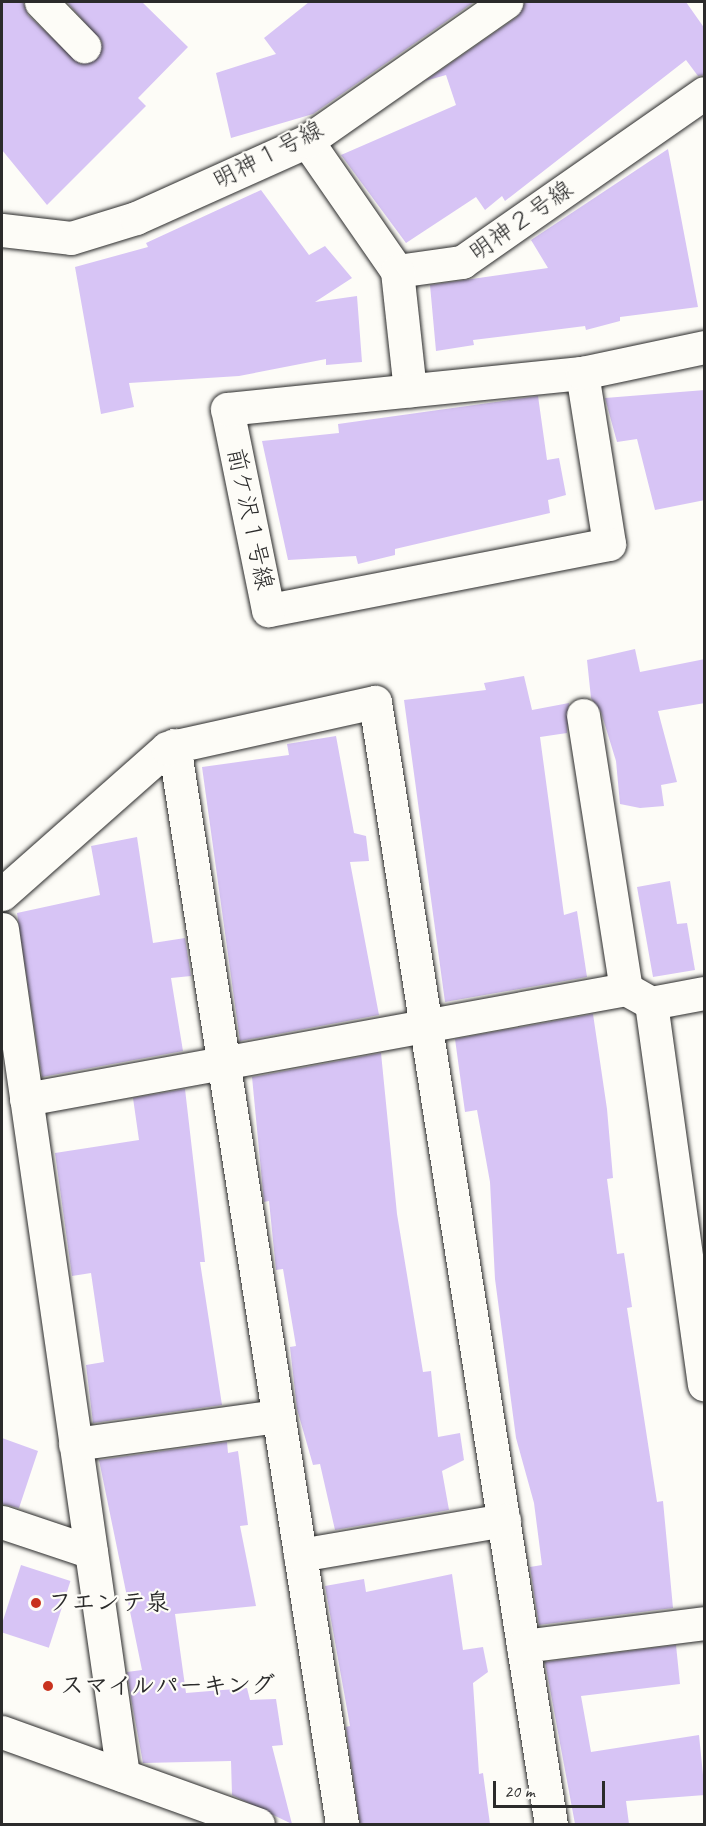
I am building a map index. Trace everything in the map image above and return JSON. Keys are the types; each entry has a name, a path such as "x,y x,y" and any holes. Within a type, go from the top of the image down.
{"street":[{"path":"41,2 84,46"},
{"name":"明神１号線","path":"2,230 71,238 136,218 307,141 506,2"},
{"name":"明神２号線","path":"397,271 462,262 705,93"},
{"path":"307,141 397,271 410,390"},
{"name":"前ケ沢１号線","path":"582,373 609,544 268,610 227,409 582,373 705,346"},
{"path":"2,894 174,746 375,702 551,1824"},
{"path":"583,715 638,996 705,1384"},
{"path":"174,746 342,1824"},
{"path":"2,929 123,1775"},
{"path":"26,1100 426,1026 638,996 705,993"},
{"path":"75,1444 278,1416"},
{"path":"300,1555 504,1520"},
{"path":"2,1522 91,1552"},
{"path":"523,1646 705,1623"},
{"path":"2,1732 258,1824"}],"building":[{"path":"2,2 23,2 28,15 80,64 97,59 102,42 67,2 142,2 188,47 138,98 146,106 47,205 2,150"},
{"path":"309,2 474,2 313,114 231,138 216,73 276,54 264,38"},
{"path":"525,2 686,2 705,29 705,75 698,76 686,60 505,201 502,196 485,210 476,197 406,243 341,155 456,105 446,75 425,81 517,17"},
{"path":"668,149 698,307 620,317 620,321 586,330 585,326 473,340 474,345 436,351 430,285 548,268 531,240"},
{"path":"261,190 309,255 325,246 352,278 315,302 357,296 362,362 326,365 326,359 239,376 129,383 134,407 101,414 75,267 148,247 146,243"},
{"path":"705,390 705,500 655,510 637,439 617,442 605,398"},
{"path":"538,396 547,460 559,458 566,495 548,500 550,513 395,549 395,555 358,564 356,556 288,560 262,441 339,433 338,424"},
{"path":"635,649 640,672 705,659 705,703 658,711 677,782 661,785 664,806 640,808 620,804 616,761 601,712 591,698 587,660"},
{"path":"524,676 532,710 569,703 567,733 540,737 564,915 577,911 587,977 445,1002 404,700 486,690 484,683"},
{"path":"336,736 354,833 366,836 369,861 350,862 379,1015 240,1041 202,767 289,755 287,744"},
{"path":"137,837 153,943 185,938 191,976 171,978 183,1051 42,1077 17,913 100,895 91,846"},
{"path":"670,881 677,924 687,923 695,970 653,977 637,887"},
{"path":"593,1014 607,1109 613,1178 607,1179 617,1254 624,1253 632,1307 627,1308 657,1502 663,1501 673,1608 539,1625 530,1567 542,1565 534,1503 516,1438 495,1279 490,1182 477,1110 465,1112 455,1039"},
{"path":"381,1053 397,1214 423,1372 431,1371 438,1437 460,1433 464,1460 442,1471 449,1510 335,1530 320,1464 313,1465 297,1409 290,1347 296,1346 283,1269 276,1270 269,1201 264,1202 252,1077"},
{"path":"185,1089 205,1262 200,1262 222,1405 93,1423 86,1365 104,1362 91,1273 72,1276 55,1153 139,1140 133,1098"},
{"path":"2,1438 38,1451 19,1508 2,1504"},
{"path":"227,1442 228,1453 238,1451 248,1525 240,1526 256,1606 175,1614 186,1693 247,1688 250,1700 276,1699 283,1745 272,1746 292,1824 232,1795 231,1761 143,1763 131,1698 127,1672 142,1670 99,1460"},
{"name":"フエンテ泉","path":"21,1565 70,1581 49,1648 2,1632 2,1623"},
{"path":"452,1574 463,1650 483,1647 488,1672 473,1683 479,1774 483,1773 490,1824 360,1824 346,1727 350,1726 325,1586 364,1579 366,1592"},
{"path":"676,1645 680,1684 581,1696 591,1752 699,1735 705,1795 626,1801 629,1824 575,1824 545,1662"}],"place":[{"name":"フエンテ泉","path":"36,1603"},
{"name":"スマイルパーキング","path":"48,1686"}]}
